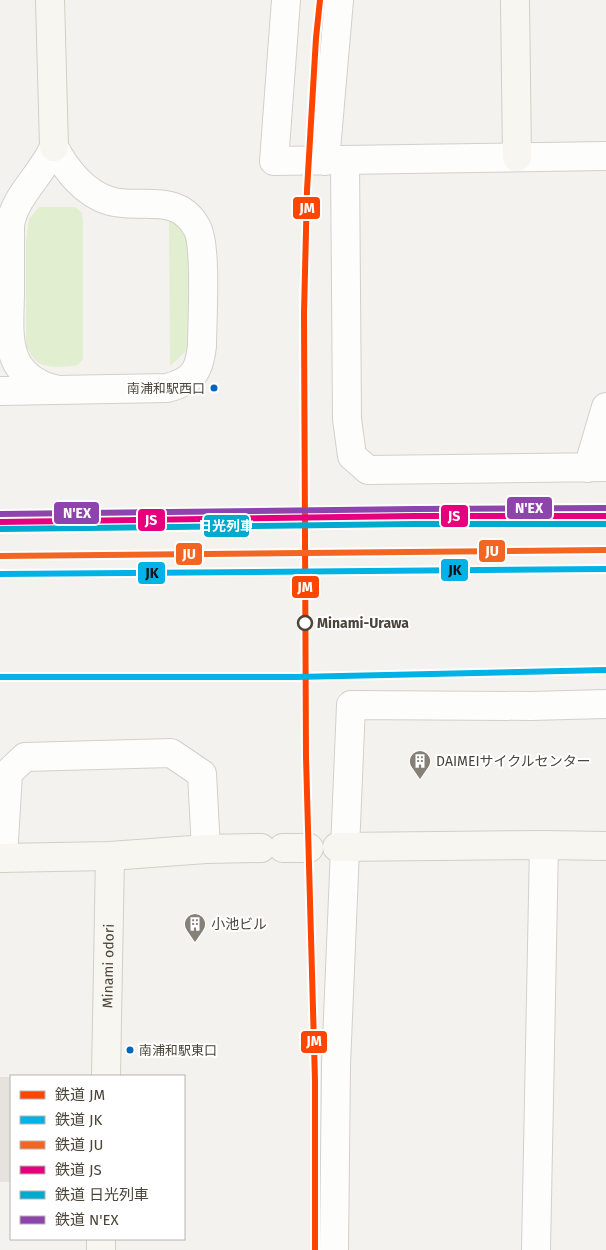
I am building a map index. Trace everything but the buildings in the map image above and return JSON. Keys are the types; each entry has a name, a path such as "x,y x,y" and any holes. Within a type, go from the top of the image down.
{"street":[{"path":"50,0 48,158 17,203 12,214 10,225 10,330 12,350 18,364 26,375 46,387 60,390"},
{"path":"286,0 274,161 606,156"},
{"path":"339,0 335,161 347,420 352,456 368,470 597,467 606,407"},
{"path":"515,0 517,157"},
{"path":"0,195 32,179 48,158"},
{"path":"1,391 167,388 184,382 198,368 202,346 202,246 198,228 188,216 162,203 113,202 97,196 63,165 48,158"},
{"path":"334,1250 341,847 351,705 531,706 606,704"},
{"path":"206,849 202,774 171,753 24,757 8,773 2,858 110,856 206,849 284,848"},
{"path":"536,1250 544,845"},
{"path":"341,847 606,846"},
{"name":"Minami odori","path":"106,1075 110,856"}],"green space":[{"path":"39,207 75,207 82,213 83,359 78,365 62,367 44,365 32,357 26,346 26,241 29,219"},
{"path":"169,219 183,232 192,248 191,339 187,350 170,366"}],"shaded area":[{"path":"0,1077 10,1077 10,1182 0,1182"}],"rail line":[{"name":"JM","path":"315,1250 315,1081 306,757 304,313 307,190 320,0"},
{"name":"N'EX","path":"0,514 606,508"},
{"name":"JS","path":"0,522 415,516 606,516"},
{"name":"日光列車","path":"0,529 415,524 606,524"},
{"name":"JU","path":"0,556 606,550"},
{"name":"JK","path":"0,574 606,569"},
{"name":"JK","path":"0,677 296,677 606,670"}],"place":[{"name":"南浦和駅西口","path":"214,388"},
{"name":"Minami-Urawa","path":"305,623"},
{"name":"DAIMEIサイクルセンター","path":"420,780"},
{"name":"小池ビル","path":"195,943"},
{"name":"南浦和駅東口","path":"130,1050"}]}
